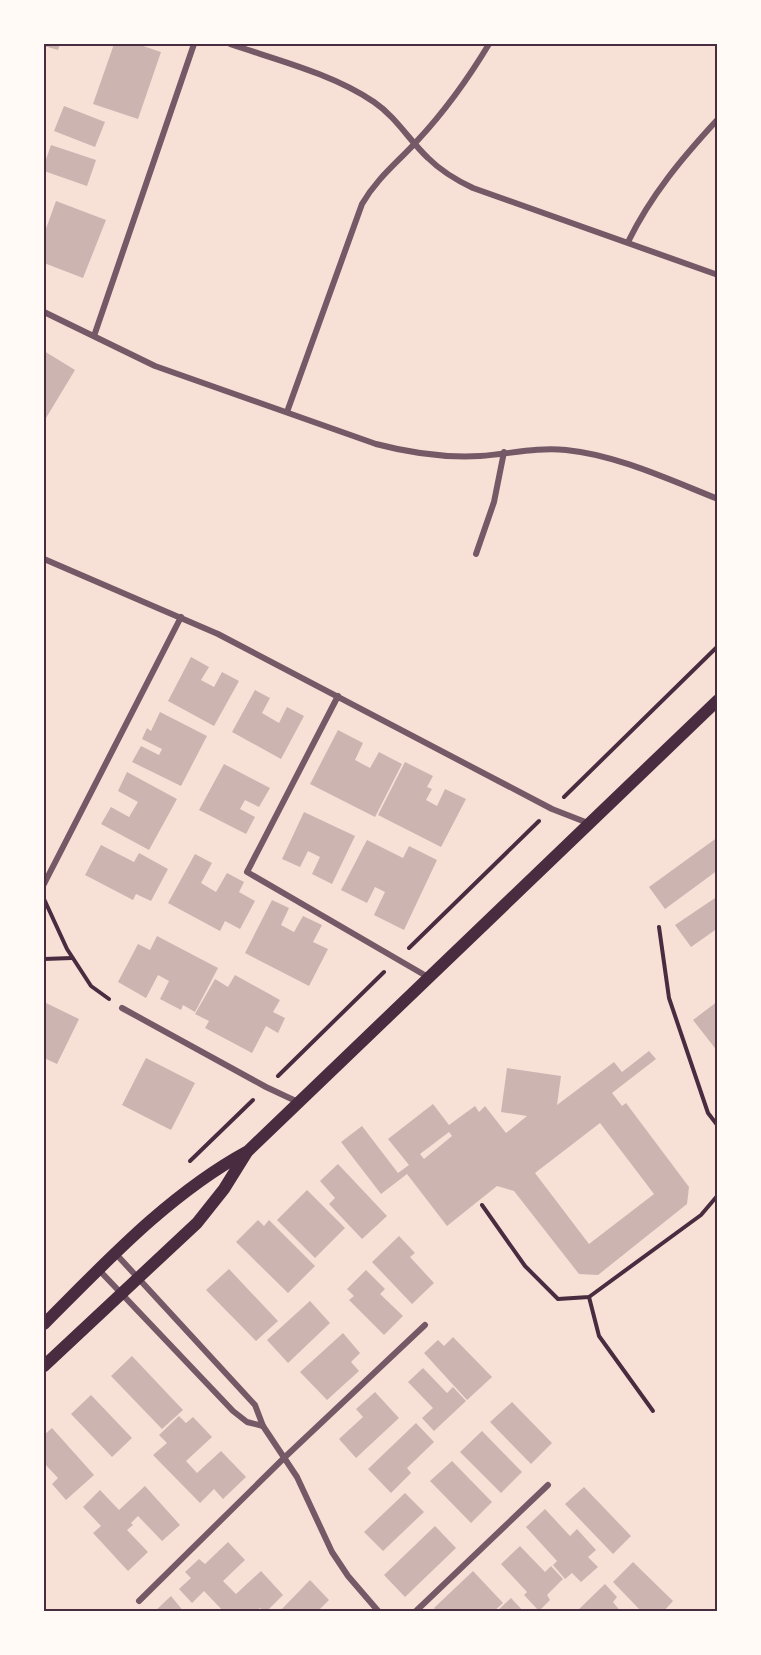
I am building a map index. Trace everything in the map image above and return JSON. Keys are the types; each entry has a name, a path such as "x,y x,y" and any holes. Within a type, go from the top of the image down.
{"main road":[{"path":"44,1321 174,1199 202,1178 248,1150 717,700"},
{"path":"44,1366 197,1223 224,1189 248,1150"}],"street":[{"path":"94,336 194,44"},
{"path":"230,44 248,46 355,90 387,113 442,171 473,188 717,275"},
{"path":"287,412 362,204 381,176 415,144 461,88 489,44"},
{"path":"628,242 640,216 656,191 717,119"},
{"path":"44,312 155,366 376,444 405,451 458,456 544,449 589,453 717,498"},
{"path":"476,554 494,501 504,452"},
{"path":"44,558 181,617 338,696 552,809 588,823"},
{"path":"44,880 181,617"},
{"path":"338,696 247,872 428,977"},
{"path":"122,1008 266,1087 298,1102"},
{"path":"116,1254 250,1398 260,1413 263,1426 285,1457 307,1496 315,1519 332,1552 348,1576 379,1611"},
{"path":"99,1270 233,1411 247,1422 263,1426"},
{"path":"139,1601 285,1457 425,1325"},
{"path":"415,1611 548,1485"}],"path":[{"path":"44,897 73,958 91,986 122,1008"},
{"path":"659,927 669,998 708,1113 717,1126"},
{"path":"44,959 73,958"},
{"path":"482,1205 525,1266 558,1299 589,1297 701,1215 717,1195"},
{"path":"589,1297 599,1336 653,1411"}],"building":[{"path":"44,44 60,44 58,50 44,46"},
{"path":"114,44 137,44 161,52 138,119 93,104"},
{"path":"64,106 105,122 95,147 54,131"},
{"path":"51,145 96,160 87,186 44,171"},
{"path":"56,201 106,220 83,278 44,263 44,234"},
{"path":"44,351 75,370 46,418 44,417"},
{"path":"191,657 209,667 201,680 214,687 222,672 239,681 214,726 168,701"},
{"path":"255,690 270,698 262,713 279,723 287,707 304,716 281,759 232,732"},
{"path":"160,712 207,736 181,786 132,762 141,746 159,755 162,749 142,739 147,728 151,731"},
{"path":"338,730 363,743 355,760 370,768 379,752 402,764 375,817 310,784"},
{"path":"405,762 433,776 427,787 432,789 426,800 437,806 445,789 466,799 441,847 378,815"},
{"path":"224,764 270,788 259,807 245,800 240,809 255,817 246,834 199,810"},
{"path":"127,772 177,799 149,850 101,824 111,807 129,817 138,802 118,791"},
{"path":"304,812 355,836 332,884 312,874 320,857 308,851 300,867 282,859"},
{"path":"718,837 718,870 665,909 649,887"},
{"path":"367,840 403,858 409,846 437,860 404,930 374,915 385,892 375,887 367,903 341,890"},
{"path":"101,845 134,862 139,853 168,869 151,901 136,894 133,900 85,875"},
{"path":"195,854 212,863 201,883 216,892 227,873 244,882 239,892 255,901 240,929 225,921 220,931 168,903"},
{"path":"718,896 718,928 691,947 675,925"},
{"path":"272,900 289,908 281,925 294,932 303,916 322,925 313,942 328,949 309,986 245,953"},
{"path":"157,936 218,968 195,1012 183,1005 181,1010 160,999 169,981 158,975 146,998 118,982 138,944 150,950"},
{"path":"235,975 280,1000 273,1012 285,1018 278,1033 266,1026 252,1053 205,1028 209,1021 195,1014 215,979 228,987"},
{"path":"718,1001 718,1052 693,1020"},
{"path":"44,1002 79,1019 57,1064 44,1058"},
{"path":"649,1051 656,1059 612,1093 622,1106 626,1103 689,1187 687,1204 598,1275 579,1274 514,1191 497,1186 447,1226 407,1174 381,1194 341,1142 362,1126 398,1173 409,1165 388,1139 433,1104 449,1125 475,1106 479,1112 485,1106 506,1133 527,1116 501,1112 507,1068 561,1076 557,1105 614,1062 622,1072","holes":["600,1123 654,1194 589,1244 535,1173","449,1132 452,1136 424,1159 420,1154"]},
{"path":"146,1058 195,1083 171,1130 122,1105"},
{"path":"338,1164 387,1216 362,1239 329,1204 335,1198 320,1181"},
{"path":"307,1190 345,1228 315,1258 277,1220"},
{"path":"258,1220 264,1226 269,1220 315,1266 288,1293 236,1242"},
{"path":"399,1236 415,1253 410,1257 434,1283 412,1304 372,1262"},
{"path":"229,1269 278,1321 256,1341 206,1290"},
{"path":"366,1270 385,1289 380,1294 403,1316 384,1335 349,1300 354,1296 347,1289"},
{"path":"310,1301 330,1323 288,1363 267,1340"},
{"path":"343,1333 360,1353 351,1362 359,1371 327,1400 300,1372"},
{"path":"453,1337 492,1377 467,1400 424,1353 438,1340 444,1346"},
{"path":"132,1356 183,1410 162,1429 111,1376"},
{"path":"423,1368 447,1393 453,1387 466,1401 434,1431 422,1418 433,1408 408,1382"},
{"path":"375,1392 399,1418 356,1458 339,1439 363,1417 356,1409"},
{"path":"91,1395 132,1438 112,1457 71,1414"},
{"path":"512,1402 552,1443 531,1464 490,1422"},
{"path":"179,1416 186,1423 193,1417 212,1437 186,1461 197,1473 221,1451 246,1477 223,1499 214,1489 200,1503 153,1455 167,1443 159,1435"},
{"path":"416,1423 434,1442 407,1468 411,1473 391,1493 368,1469"},
{"path":"52,1428 94,1475 66,1500 52,1484 58,1478 44,1463 44,1435"},
{"path":"482,1431 522,1472 501,1493 460,1452"},
{"path":"452,1461 492,1502 471,1523 430,1481"},
{"path":"145,1486 180,1525 162,1541 138,1516 127,1530 148,1552 128,1571 93,1533 101,1526 83,1507 100,1490 119,1510"},
{"path":"584,1487 631,1536 613,1554 565,1504"},
{"path":"405,1493 424,1512 383,1551 364,1532"},
{"path":"545,1509 570,1536 577,1529 596,1550 588,1557 598,1567 581,1582 572,1573 565,1579 553,1565 557,1561 526,1527"},
{"path":"435,1526 456,1548 405,1597 384,1575"},
{"path":"228,1542 245,1560 223,1581 236,1594 261,1571 283,1595 266,1612 260,1608 256,1612 224,1612 204,1591 192,1603 179,1589 191,1578 185,1572 199,1559 205,1564"},
{"path":"520,1546 545,1572 551,1566 563,1579 547,1595 550,1600 539,1611 524,1595 527,1592 501,1564"},
{"path":"633,1562 673,1601 663,1612 642,1612 613,1582"},
{"path":"473,1571 503,1603 493,1612 437,1612 434,1608"},
{"path":"310,1580 329,1600 317,1612 279,1612"},
{"path":"605,1584 617,1597 613,1602 621,1612 576,1612"},
{"path":"171,1596 184,1612 154,1612"},
{"path":"511,1598 524,1612 496,1612"}]}
